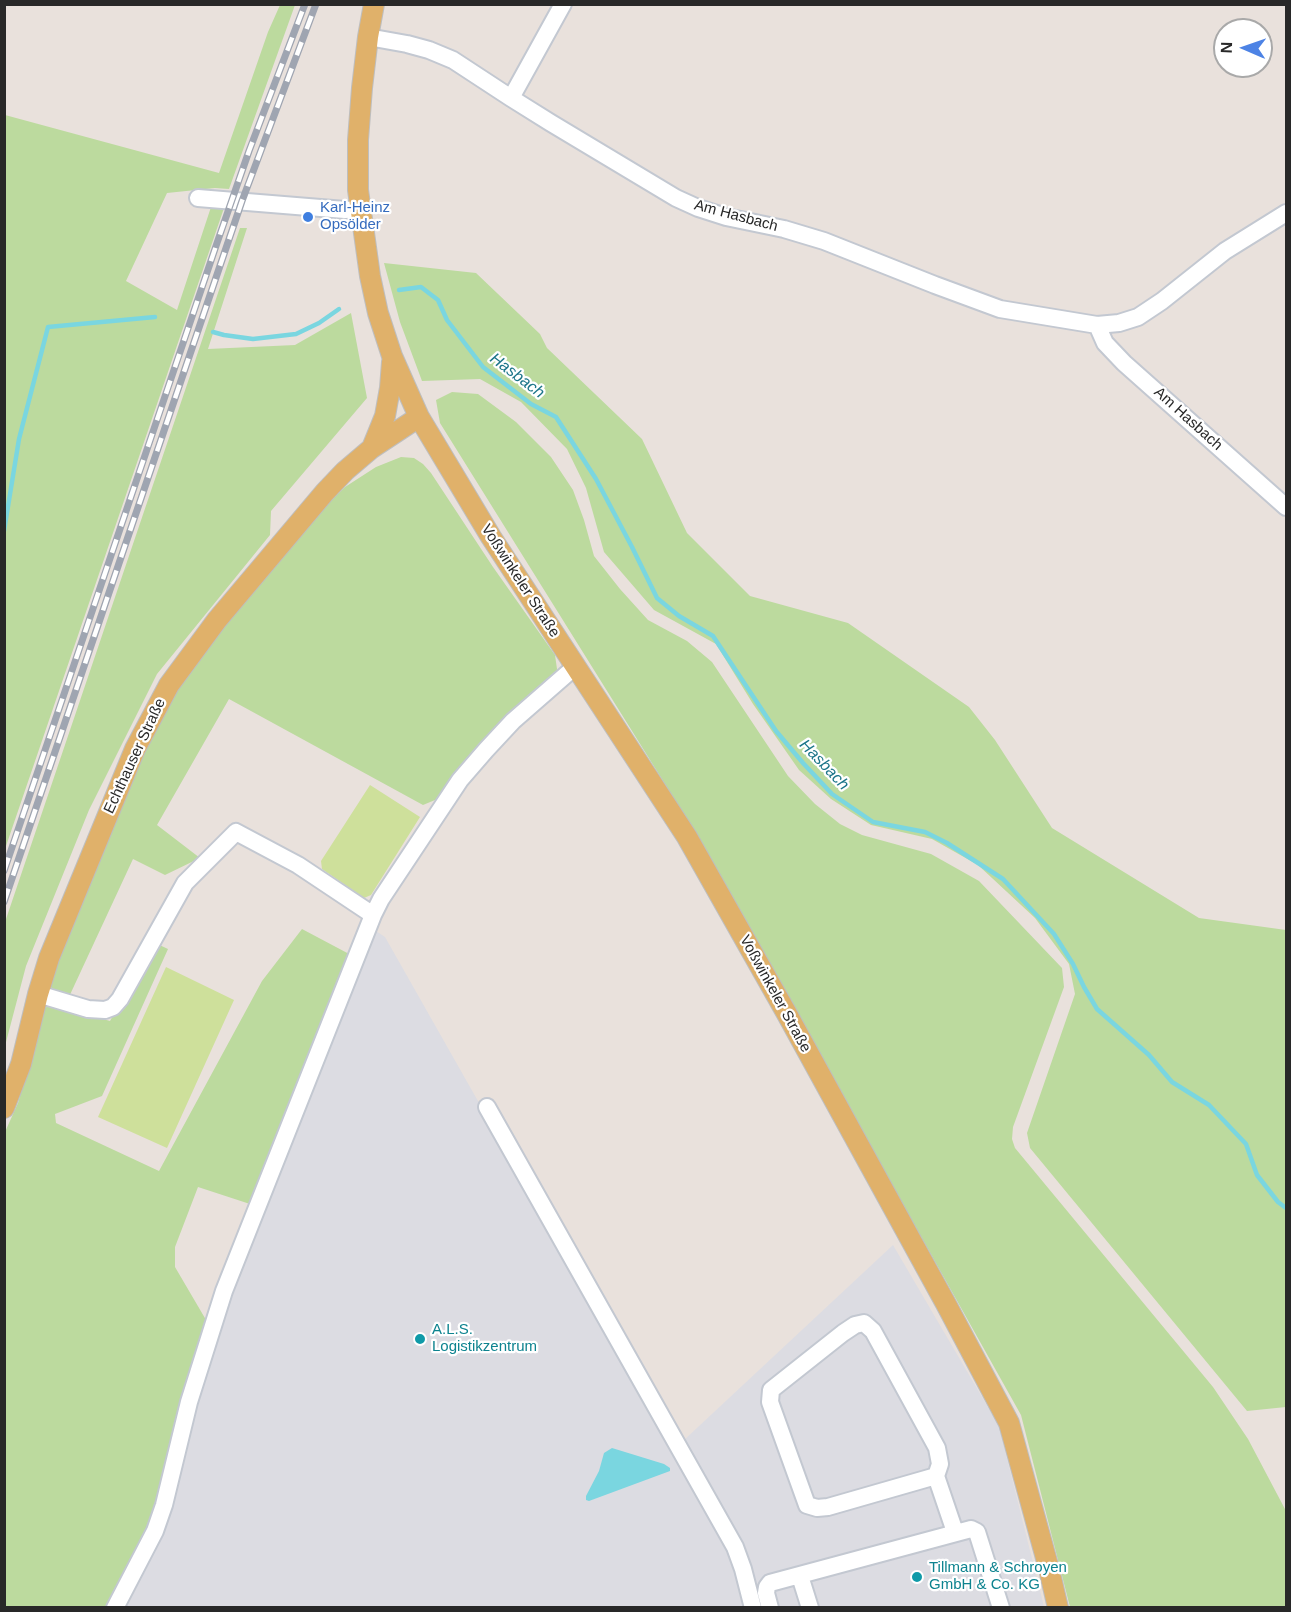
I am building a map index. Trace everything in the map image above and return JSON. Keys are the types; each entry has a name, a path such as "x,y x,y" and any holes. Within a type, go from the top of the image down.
{"main road":[{"name":"Voßwinkeler Straße","path":"374,4 368,37 358,140 360,209 378,313 392,356 419,417 491,537 687,837 940,1293 1009,1423 1058,1608"},
{"path":"372,448 385,416 392,356"},
{"name":"Echthauser Straße","path":"4,1108 21,1064 38,994 57,937 135,749 169,685 206,633 307,512 345,471 372,448 419,417"}],"street":[{"path":"511,98 563,4"},
{"name":"Am Hasbach","path":"368,37 408,44 453,60 676,198 698,208 824,241 1000,309 1097,325 1119,323 1138,316 1162,301 1225,251 1287,213"},
{"path":"198,198 345,210 360,209"},
{"name":"Am Hasbach","path":"1097,325 1105,343 1124,363 1287,507"},
{"path":"115,1608 155,1531 164,1505 189,1402 224,1291 373,915 381,899 460,780 513,721 576,666"},
{"path":"38,994 88,1009 105,1010 113,1007 120,999 185,883 236,832 298,865 373,915"},
{"path":"487,1107 735,1547 753,1608"},
{"path":"936,1476 828,1507 807,1506 770,1402 771,1390 843,1333 855,1325 864,1323 873,1330 937,1448 940,1464 936,1476 955,1532"},
{"path":"770,1608 766,1593 770,1583 971,1529 977,1532 1001,1608"},
{"path":"800,1575 810,1608"}],"shaded area":[{"path":"376,931 385,937 733,1551 749,1607 121,1608 215,1341 372,932"},
{"path":"893,1245 999,1426 1044,1607 758,1607 746,1553 683,1441"}],"green space":[{"path":"280,5 295,5 229,189 215,188 167,193 126,281 177,310 211,207 224,208 5,849 5,115 219,173 268,32"},
{"path":"240,228 247,228 208,349 295,345 351,313 367,398 271,511 270,535 157,674 89,810 26,966 5,1046 5,922"},
{"path":"384,263 476,273 540,334 547,348 642,439 687,533 750,596 848,623 969,707 995,740 1052,828 1199,918 1286,930 1286,1407 1247,1411 1030,1148 1027,1133 1075,994 1069,964 1035,918 978,865 932,839 871,825 831,799 799,770 753,704 716,644 654,610 604,552 586,488 567,449 521,402 480,379 422,381 400,322"},
{"path":"452,392 478,394 516,422 551,457 573,490 594,556 648,620 687,641 712,662 788,776 815,804 840,824 862,835 931,854 979,881 1062,968 1064,987 1013,1127 1012,1139 1015,1148 1213,1387 1248,1439 1286,1511 1286,1607 1070,1607 1021,1415 690,824 440,423 436,400"},
{"path":"401,457 414,458 431,473 555,655 556,676 447,795 423,805 229,699 157,825 200,858 165,875 133,859 68,999 52,990 50,983 122,801 155,730 194,661 311,520 345,487 376,467"},
{"path":"370,785 420,817 371,895 364,898 322,869 321,861"},
{"path":"302,929 351,955 253,1205 198,1187 175,1247 175,1267 209,1325 158,1509 110,1607 5,1608 5,1132 18,1103 43,1010 49,1005 54,1005 110,1021 153,942 168,949 102,1096 55,1114 56,1123 159,1171 262,981"},
{"path":"166,967 234,1000 167,1148 98,1117"}],"water":[{"path":"612,1448 664,1464 670,1468 670,1471 589,1501 586,1500 604,1453"}],"waterway":[{"name":"Hasbach","path":"399,290 421,287 438,300 447,320 483,367 531,404 556,417 596,479 657,598 679,616 713,636 776,731 832,794 873,822 925,832 947,843 1003,879 1054,934 1097,1009 1149,1055 1172,1082 1209,1105 1246,1144 1257,1175 1278,1202 1286,1208"},
{"name":"Hasbach","path":"213,332 253,339 296,334 319,323 339,309"},
{"name":"Hasbach","path":"4,531 19,439 48,327 155,317"}],"railway":[{"path":"4,871 217,243 305,4"},
{"path":"4,902 242,201 316,4"}],"place":[{"name":"Karl-Heinz Opsölder","path":"308,217"},
{"name":"A.L.S. Logistikzentrum","path":"420,1339"},
{"name":"Tillmann & Schroyen GmbH & Co. KG","path":"917,1577"}]}
